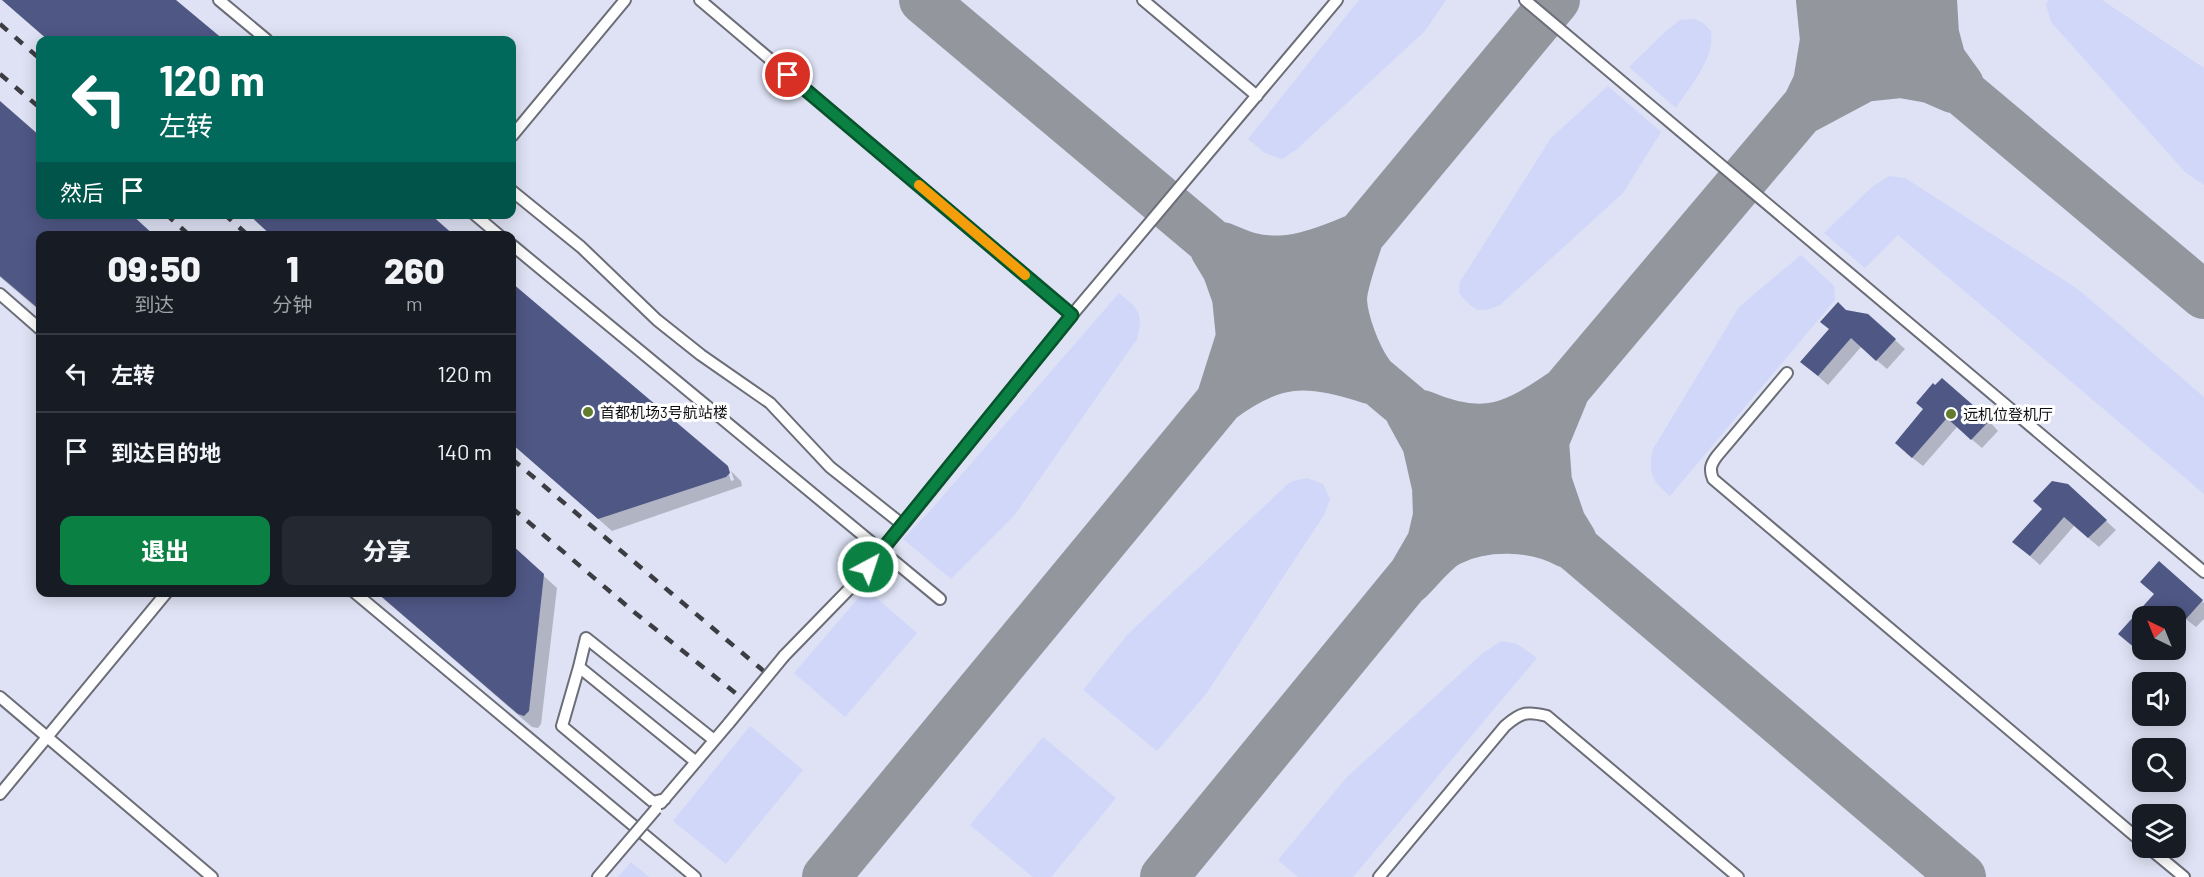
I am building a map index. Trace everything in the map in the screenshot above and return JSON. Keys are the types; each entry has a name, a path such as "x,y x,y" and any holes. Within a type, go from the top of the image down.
{"lane":[{"path":"219,0 262,36"},
{"path":"516,131 625,0"},
{"path":"700,0 1072,315"},
{"path":"1143,0 1257,96"},
{"path":"598,877 784,656 857,581 1072,315 1337,0"},
{"path":"1525,0 2204,572"},
{"path":"516,194 581,247 657,320 701,355 770,403 830,467 903,525"},
{"path":"480,219 494,231"},
{"path":"516,248 940,599"},
{"path":"0,294 36,326"},
{"path":"1787,373 1711,464 1710,473 1713,479 2132,834"},
{"path":"0,794 163,597"},
{"path":"360,597 695,877"},
{"path":"665,799 653,802 562,726 586,638 714,740"},
{"path":"579,667 696,762"},
{"path":"0,697 212,877"},
{"path":"1379,877 1505,726 1518,715 1533,713 1547,716 1738,877"},
{"path":"2161,858 2184,877"}],"shaded area":[{"path":"0,0 2204,0 2204,877 0,877"},
{"path":"1359,0 1446,0 1425,31 1296,150 1282,159 1265,153 1248,139"},
{"path":"2048,0 2102,0 2204,68 2204,185 2185,172 2051,22 2046,5"},
{"path":"1693,19 1702,22 1711,31 1709,52 1700,72 1676,108 1629,67 1680,20"},
{"path":"1608,86 1661,132 1623,193 1500,305 1481,310 1473,307 1459,293 1460,281 1551,138"},
{"path":"1889,176 1905,178 2079,290 2204,397 2204,494 1898,235 1865,268 1824,233 1872,187"},
{"path":"1801,255 1834,286 1835,300 1670,496 1652,476 1653,449 1739,307"},
{"path":"1119,293 1136,308 1138,313 1140,323 1137,339 1014,516 951,579 903,539"},
{"path":"1307,478 1323,484 1330,499 1324,515 1206,694 1157,751 1083,690 1128,634 1290,482"},
{"path":"866,589 917,633 845,717 794,673"},
{"path":"1501,641 1517,644 1537,658 1353,877 1298,877 1278,860 1347,777 1483,653"},
{"path":"750,726 803,770 726,864 673,821"},
{"path":"1043,737 1116,798 1051,877 1033,877 970,825"},
{"path":"631,862 649,877 618,877"}],"building":[{"path":"2,0 176,0 219,36 43,36"},
{"path":"0,101 36,132 36,219 136,219 150,231 36,231 36,307 0,276"},
{"path":"253,219 436,219 449,231 267,231"},
{"name":"首都机场3号航站楼","path":"516,286 728,466 730,473 726,477 598,519 516,447"},
{"path":"1838,302 1846,310 1868,314 1896,339 1876,361 1851,338 1818,376 1800,362 1829,329 1820,322"},
{"name":"远机位登机厅","path":"1942,378 1990,420 1971,440 1947,418 1912,458 1895,443 1923,409 1916,403 1933,383 1935,385"},
{"path":"2052,481 2068,484 2107,520 2088,538 2064,517 2030,556 2012,542 2042,509 2033,501"},
{"path":"516,549 544,574 529,711 524,716 518,714 382,597 516,597"},
{"path":"2159,561 2203,600 2186,619 2186,606 2143,606 2154,594 2140,582"},
{"path":"2132,618 2132,646 2118,634"}],"taxiway":[{"path":"923,0 1579,551 1962,877"},
{"path":"826,877 1293,312 1360,236 1556,0"},
{"path":"1820,0 1824,40 1817,83 1804,110 1864,78 1902,74 1930,79 1953,89"},
{"path":"1164,877 1492,477 1895,0"},
{"path":"1933,0 1935,34 1942,60 1960,85"},
{"path":"1854,1 2204,295"},
{"path":"1222,246 1248,256 1276,260 1305,256 1360,236 1347,277 1343,300 1352,338 1370,374"},
{"path":"1214,249 1226,269 1236,297 1240,337 1220,400 1257,377 1291,367 1327,369 1370,380"},
{"path":"1422,414 1464,427 1498,426 1530,413 1566,390 1545,441 1548,482 1562,523 1573,541"},
{"path":"1409,412 1426,443 1436,487 1437,516 1431,542 1409,580 1445,545 1463,536 1493,530 1524,531 1554,538 1567,544"}],"railway":[{"path":"0,24 36,56"},
{"path":"0,74 36,105"},
{"path":"171,219 185,231"},
{"path":"230,219 243,231"},
{"path":"516,462 766,673"},
{"path":"516,511 634,612 743,699"}],"slow traffic":[{"path":"919,185 1025,275"}],"place":[{"name":"首都机场3号航站楼","path":"588,412"},
{"name":"远机位登机厅","path":"1951,414"}],"route":[{"path":"788,75 1072,315 868,567"}]}
